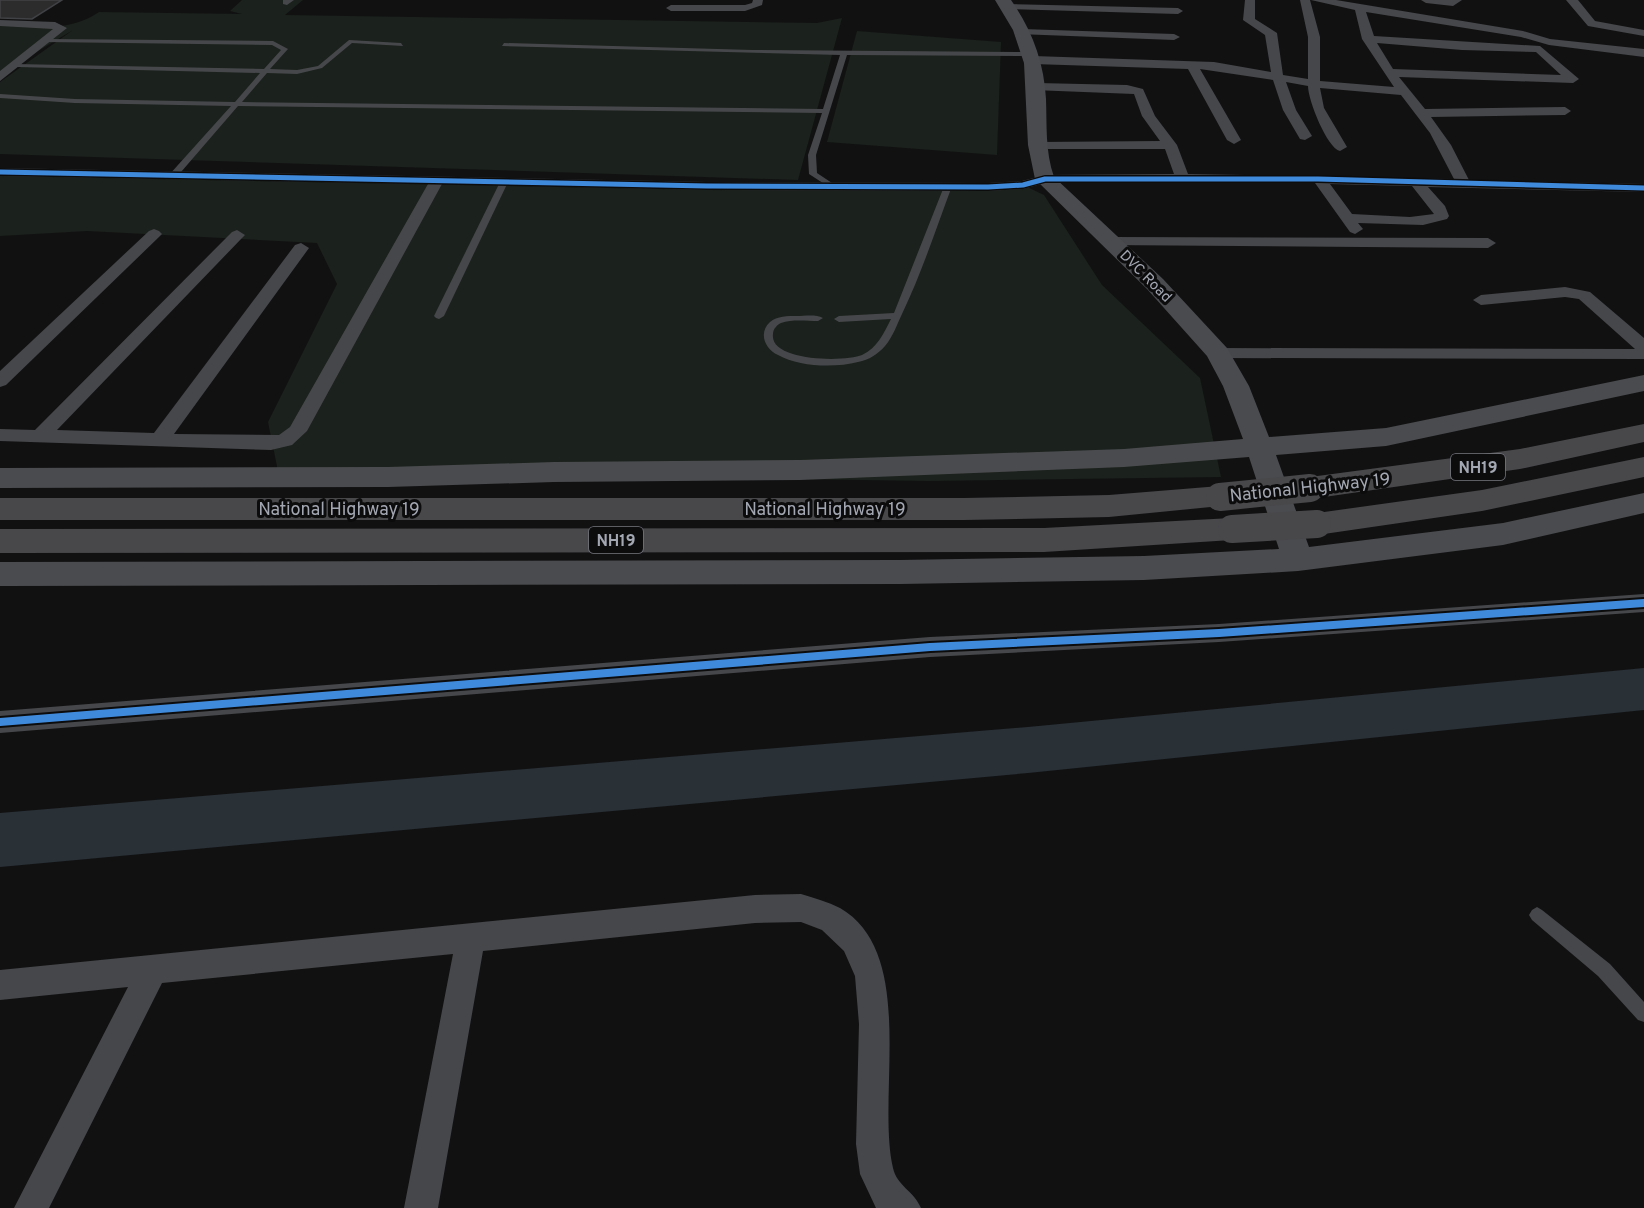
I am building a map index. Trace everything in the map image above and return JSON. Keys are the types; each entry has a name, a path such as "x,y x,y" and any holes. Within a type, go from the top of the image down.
{"highway":[{"name":"National Highway 19","path":"0,509 964,510 1110,506 1310,488 1455,471 1548,456 1644,434"},
{"name":"NH19","path":"0,541 1044,540 1317,524 1521,494 1644,467"}],"main road":[{"path":"1006,3 1022,32 1032,57 1040,166 1045,179"},
{"name":"DVC Road","path":"1045,179 1189,320 1218,353 1236,386 1298,560"},
{"path":"0,478 388,477 554,472 800,470 1124,458 1386,437 1644,383"},
{"path":"0,574 900,572 1144,568 1298,560 1503,534 1644,502"}],"street":[{"path":"671,8 745,8 757,5 758,0"},
{"path":"1250,0 1248,3 1251,22 1271,33 1276,76 1284,102 1305,136"},
{"path":"1305,0 1314,37 1314,84 1318,108 1340,147"},
{"path":"1316,0 1523,34 1545,46 1573,79 1392,73"},
{"path":"1426,0 1453,3 1457,0"},
{"path":"1571,0 1582,9 1586,20 1592,24 1644,33"},
{"path":"1006,3 1176,33"},
{"path":"1359,7 1368,39 1452,158 1464,185"},
{"path":"0,23 60,26 59,31 0,77"},
{"path":"1022,32 1176,33"},
{"path":"1032,57 1176,33"},
{"path":"1176,33 1234,140"},
{"path":"1368,39 1462,47 1545,46 1644,53"},
{"path":"1192,65 1276,76 1314,84 1404,92"},
{"path":"1036,87 1127,89 1139,92 1149,116 1170,145 1183,179"},
{"path":"1421,112 1565,111"},
{"path":"1038,147 1170,145"},
{"path":"0,172 172,177 505,180 707,186 988,187 1023,185 1045,179 1319,179 1644,189"},
{"path":"1319,179 1366,244"},
{"path":"0,435 271,443 285,440 297,431 437,180"},
{"path":"1347,218 1422,220 1442,216 1440,209 1417,183"},
{"path":"0,381 154,234"},
{"path":"41,435 237,235"},
{"path":"1111,242 1488,243"},
{"path":"160,439 301,248"},
{"path":"1481,300 1565,292 1584,295 1644,347"},
{"path":"1218,353 1644,354"},
{"path":"0,722 930,647 1219,633 1644,603"},
{"path":"0,985 755,909 801,908 831,919 854,941 870,974 874,1024 873,1144 878,1174 889,1197 904,1208"},
{"path":"421,1208 471,938"},
{"path":"31,1208 153,970"}],"lane":[{"path":"47,41 248,42 281,45 285,49 268,71 172,177"},
{"path":"17,65 310,71 326,63 351,41 402,45"},
{"path":"504,45 1032,57"},
{"path":"829,185 813,174 811,165 844,53"},
{"path":"0,96 75,101 238,104 826,111"},
{"path":"439,316 505,180"},
{"path":"818,318 775,321 769,326 767,333 770,342 777,352 790,358 843,361 864,358 881,345 896,316 948,186"},
{"path":"839,318 896,316"},
{"path":"1537,915 1604,970 1644,1014"}],"shaded area":[{"path":"242,0 303,0 285,15 817,23 842,18 798,180 0,154 0,82 73,30 0,74 0,24 63,26 88,19 99,12 242,14 230,11"},
{"path":"857,31 1001,42 997,155 827,142"},
{"path":"0,169 707,189 1023,185 1044,195 1102,285 1200,378 1221,477 929,481 278,471 268,422 337,284 317,243 87,231 0,236"}],"building":[{"path":"0,0 62,0 32,19 0,18"}],"waterway":[{"path":"0,840 1028,750 1644,689"}],"cycle path":[{"path":"0,172 172,177 505,180 707,186 988,187 1023,185 1045,179 1216,178 1644,188"},
{"path":"0,722 930,647 1219,633 1644,603"}]}
